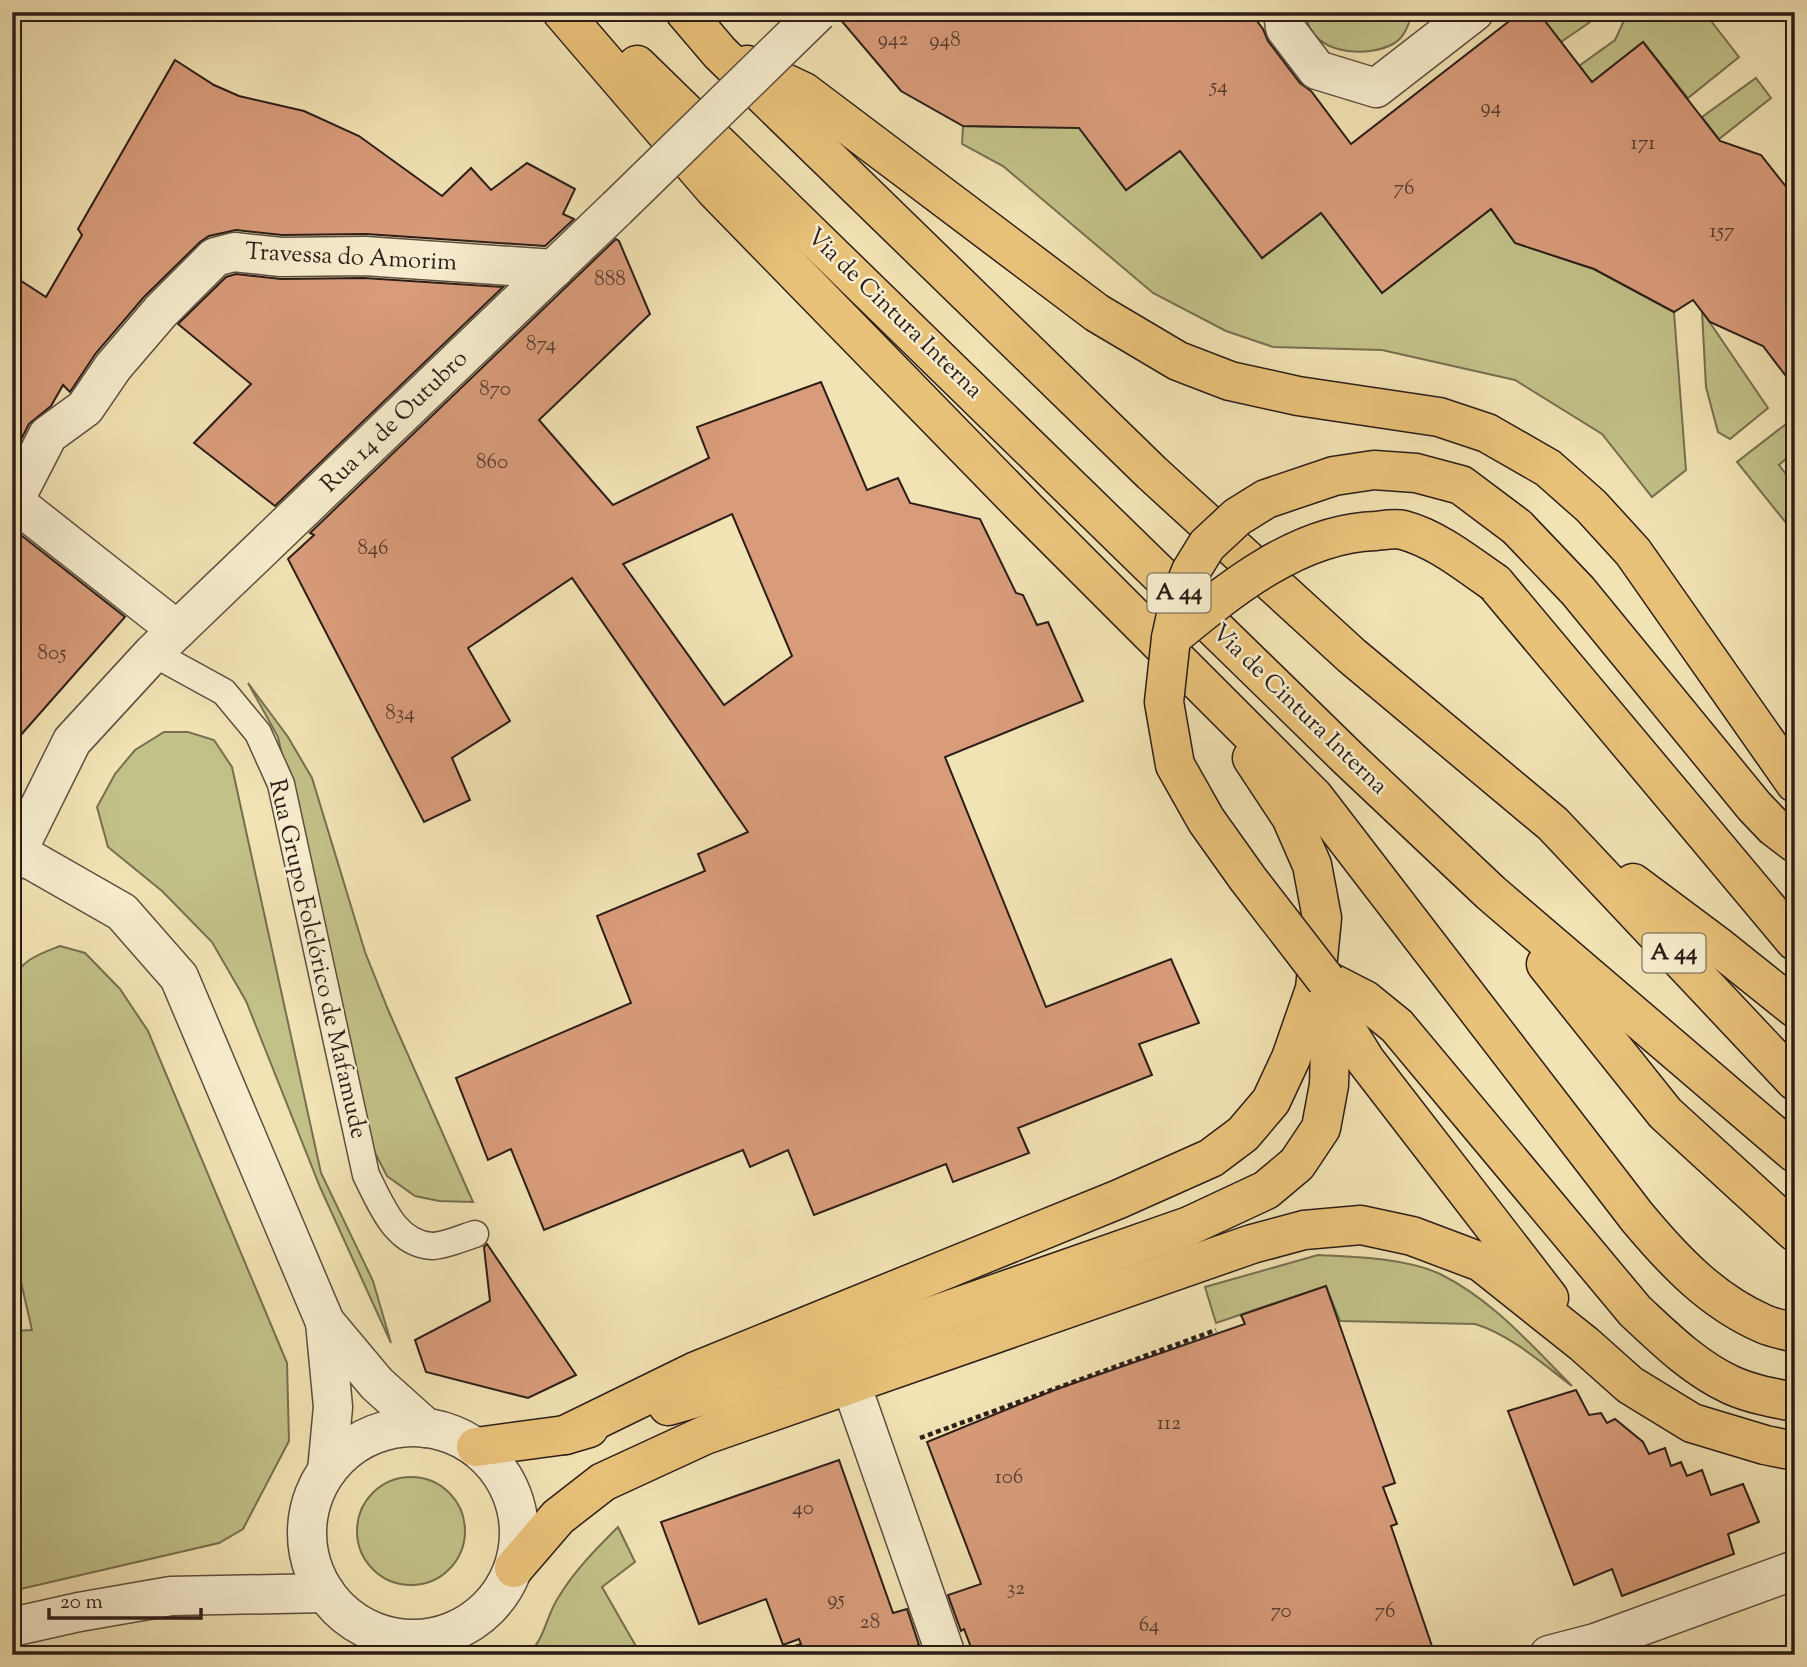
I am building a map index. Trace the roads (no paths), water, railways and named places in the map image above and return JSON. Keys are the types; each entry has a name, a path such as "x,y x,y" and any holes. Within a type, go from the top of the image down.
{"highway":[{"path":"562,12 715,190 1027,510 1314,797 1672,1259 1710,1293 1764,1324 1795,1333"},
{"name":"Via de Cintura Interna","path":"582,12 1349,759 1491,893 1795,1153"},
{"name":"A 44","path":"685,12 720,52 1152,473 1352,656 1553,824 1795,1081"},
{"path":"720,52 804,92 1097,313 1178,361 1230,381 1298,396 1439,417 1487,433 1548,468 1591,506 1633,552 1795,783"},
{"path":"1584,1344 1366,1061 1346,1028 1326,980 1213,830 1175,765 1164,702 1171,638 1191,570 1207,545 1237,517 1266,499 1295,487 1334,476 1374,470 1416,473 1461,485 1517,527 1578,591 1754,806 1774,827 1795,843"},
{"path":"1171,638 1221,597 1269,566 1314,544 1355,531 1402,530 1446,549 1495,583 1795,941"},
{"path":"565,1435 696,1371 1119,1199 1211,1158 1243,1135 1271,1101 1292,1058 1315,989 1322,918 1312,865 1292,817 1205,686"},
{"path":"1553,824 1720,948 1795,1008"},
{"path":"1491,893 1665,1113 1795,1233"},
{"path":"1326,980 1366,1000 1398,1026 1635,1311 1680,1352 1731,1385 1795,1402"},
{"path":"476,1447 565,1435 719,1390 1189,1226 1266,1190 1297,1164 1321,1128 1329,1072 1326,980"},
{"path":"513,1568 558,1517 603,1482 705,1435 1252,1244 1304,1230 1361,1225 1412,1236 1481,1262 1584,1344 1630,1385 1692,1423 1795,1451"}],"street":[{"name":"Rua 14 de Outubro","path":"14,855 72,741 165,641 818,12"},
{"path":"1283,12 1285,28 1317,69 1376,88 1474,12"},
{"name":"Travessa do Amorim","path":"13,500 48,435 85,408 113,367 160,311 215,257 234,252 281,257 365,256 554,269"},
{"path":"13,500 165,641"},
{"path":"14,855 122,912 179,977 325,1322 377,1384 426,1428"},
{"path":"325,1322 332,1406 327,1471"},
{"path":"851,1384 946,1655"},
{"path":"398,1428 426,1428 452,1434 476,1447 499,1472 515,1502 520,1535 513,1568 498,1597 474,1621 444,1635 411,1639 378,1634 349,1618 326,1593 312,1564 307,1532 312,1500 327,1471 346,1450 371,1436 398,1428"},
{"path":"1549,1655 1595,1643 1795,1570"},
{"path":"12,1627 79,1612 171,1597 326,1593"}],"lane":[{"name":"Rua Grupo Folclórico de Mafamude","path":"165,641 224,692 258,733 281,784 366,1175 389,1218 407,1240 433,1246 475,1234"}]}
